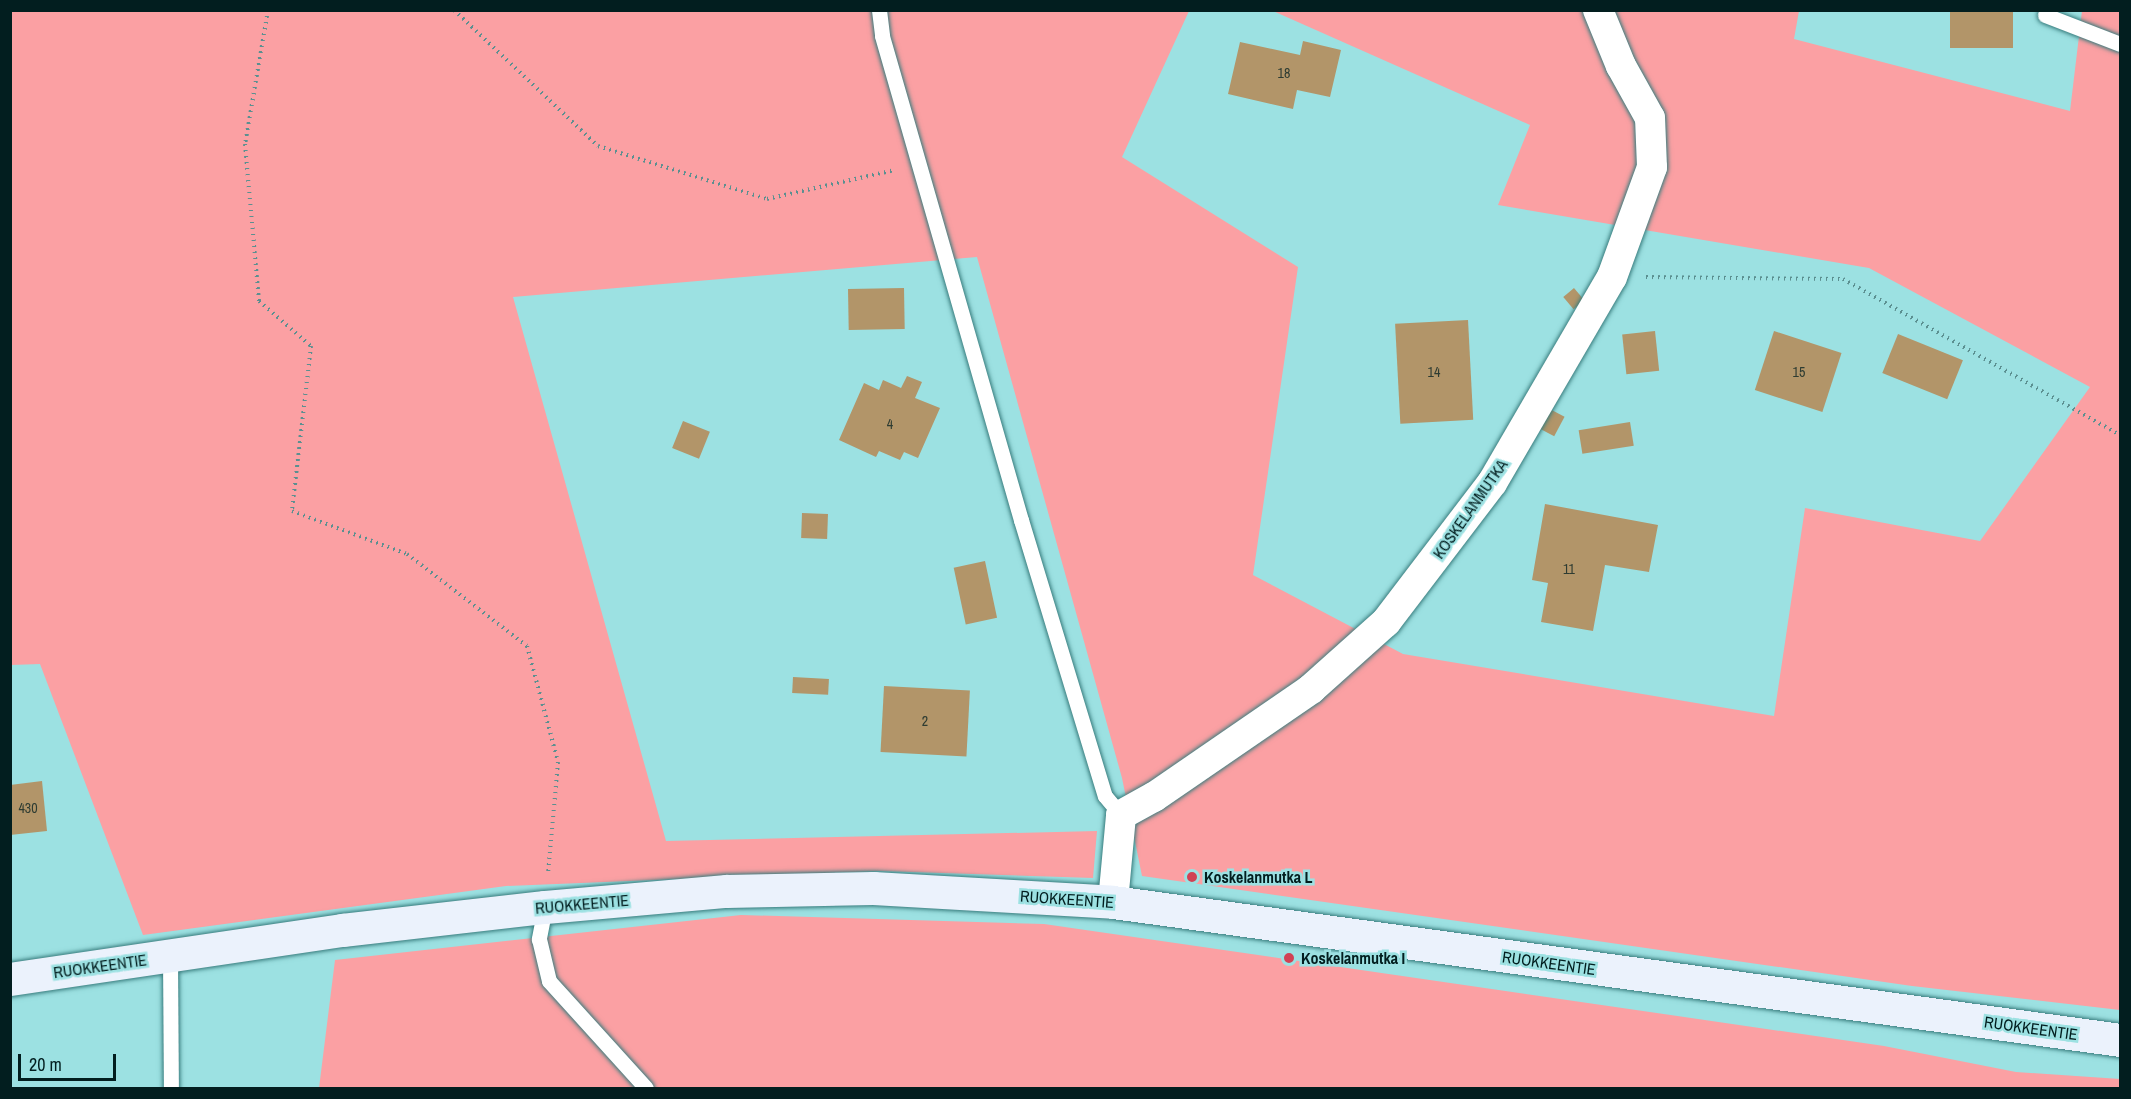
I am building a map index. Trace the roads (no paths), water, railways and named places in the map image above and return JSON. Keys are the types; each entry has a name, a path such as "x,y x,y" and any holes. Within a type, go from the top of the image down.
{"street":[{"name":"KOSKELANMUTKA","path":"1121,814 1154,797 1311,690 1386,622 1492,483 1612,277 1652,167 1650,118 1621,66 1598,10"},
{"path":"1113,902 1121,814"},
{"name":"RUOKKEENTIE","path":"10,979 342,930 544,907 726,891 873,888 1113,902 2121,1040"}],"lane":[{"path":"879,10 882,36 1104,796 1121,814"},
{"path":"2045,15 2121,44"},
{"path":"544,907 539,939 544,970 549,981 646,1089"},
{"path":"170,956 171,1089"}],"place":[{"name":"Koskelanmutka L","path":"1192,877"},
{"name":"Koskelanmutka I","path":"1289,958"}]}
